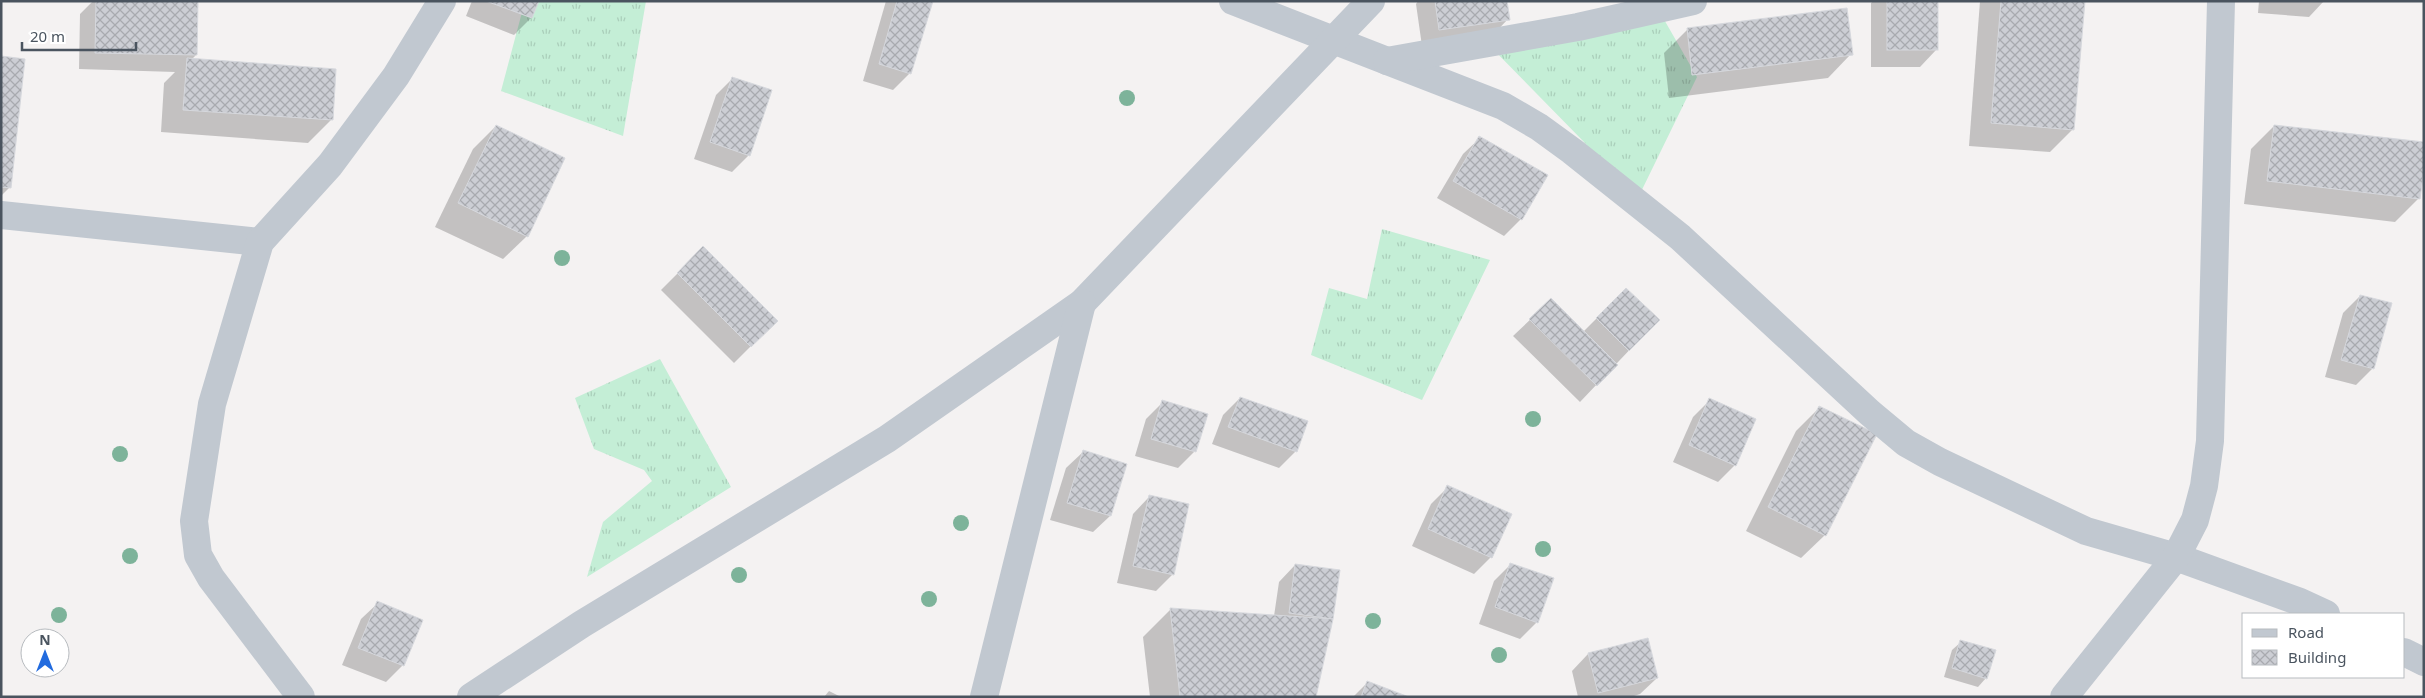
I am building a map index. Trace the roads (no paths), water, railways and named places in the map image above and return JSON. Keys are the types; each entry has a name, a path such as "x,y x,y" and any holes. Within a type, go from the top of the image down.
{"street":[{"path":"301,697 211,578 198,554 194,521 212,404 260,242 330,165 396,76 442,1"},
{"path":"1233,1 1333,42 1387,60 1503,106 1539,127 1680,237 1870,413 1906,443 1940,462 2086,531 2176,557 2300,602 2324,613"},
{"path":"471,697 582,624 887,439 1082,303 1371,1"},
{"path":"1387,60 1578,26 1693,1"},
{"path":"2064,697 2176,557 2195,520 2204,486 2210,441 2221,1"},
{"path":"1,215 260,242"},
{"path":"984,697 1082,303"},
{"path":"2405,652 2424,662"}]}
